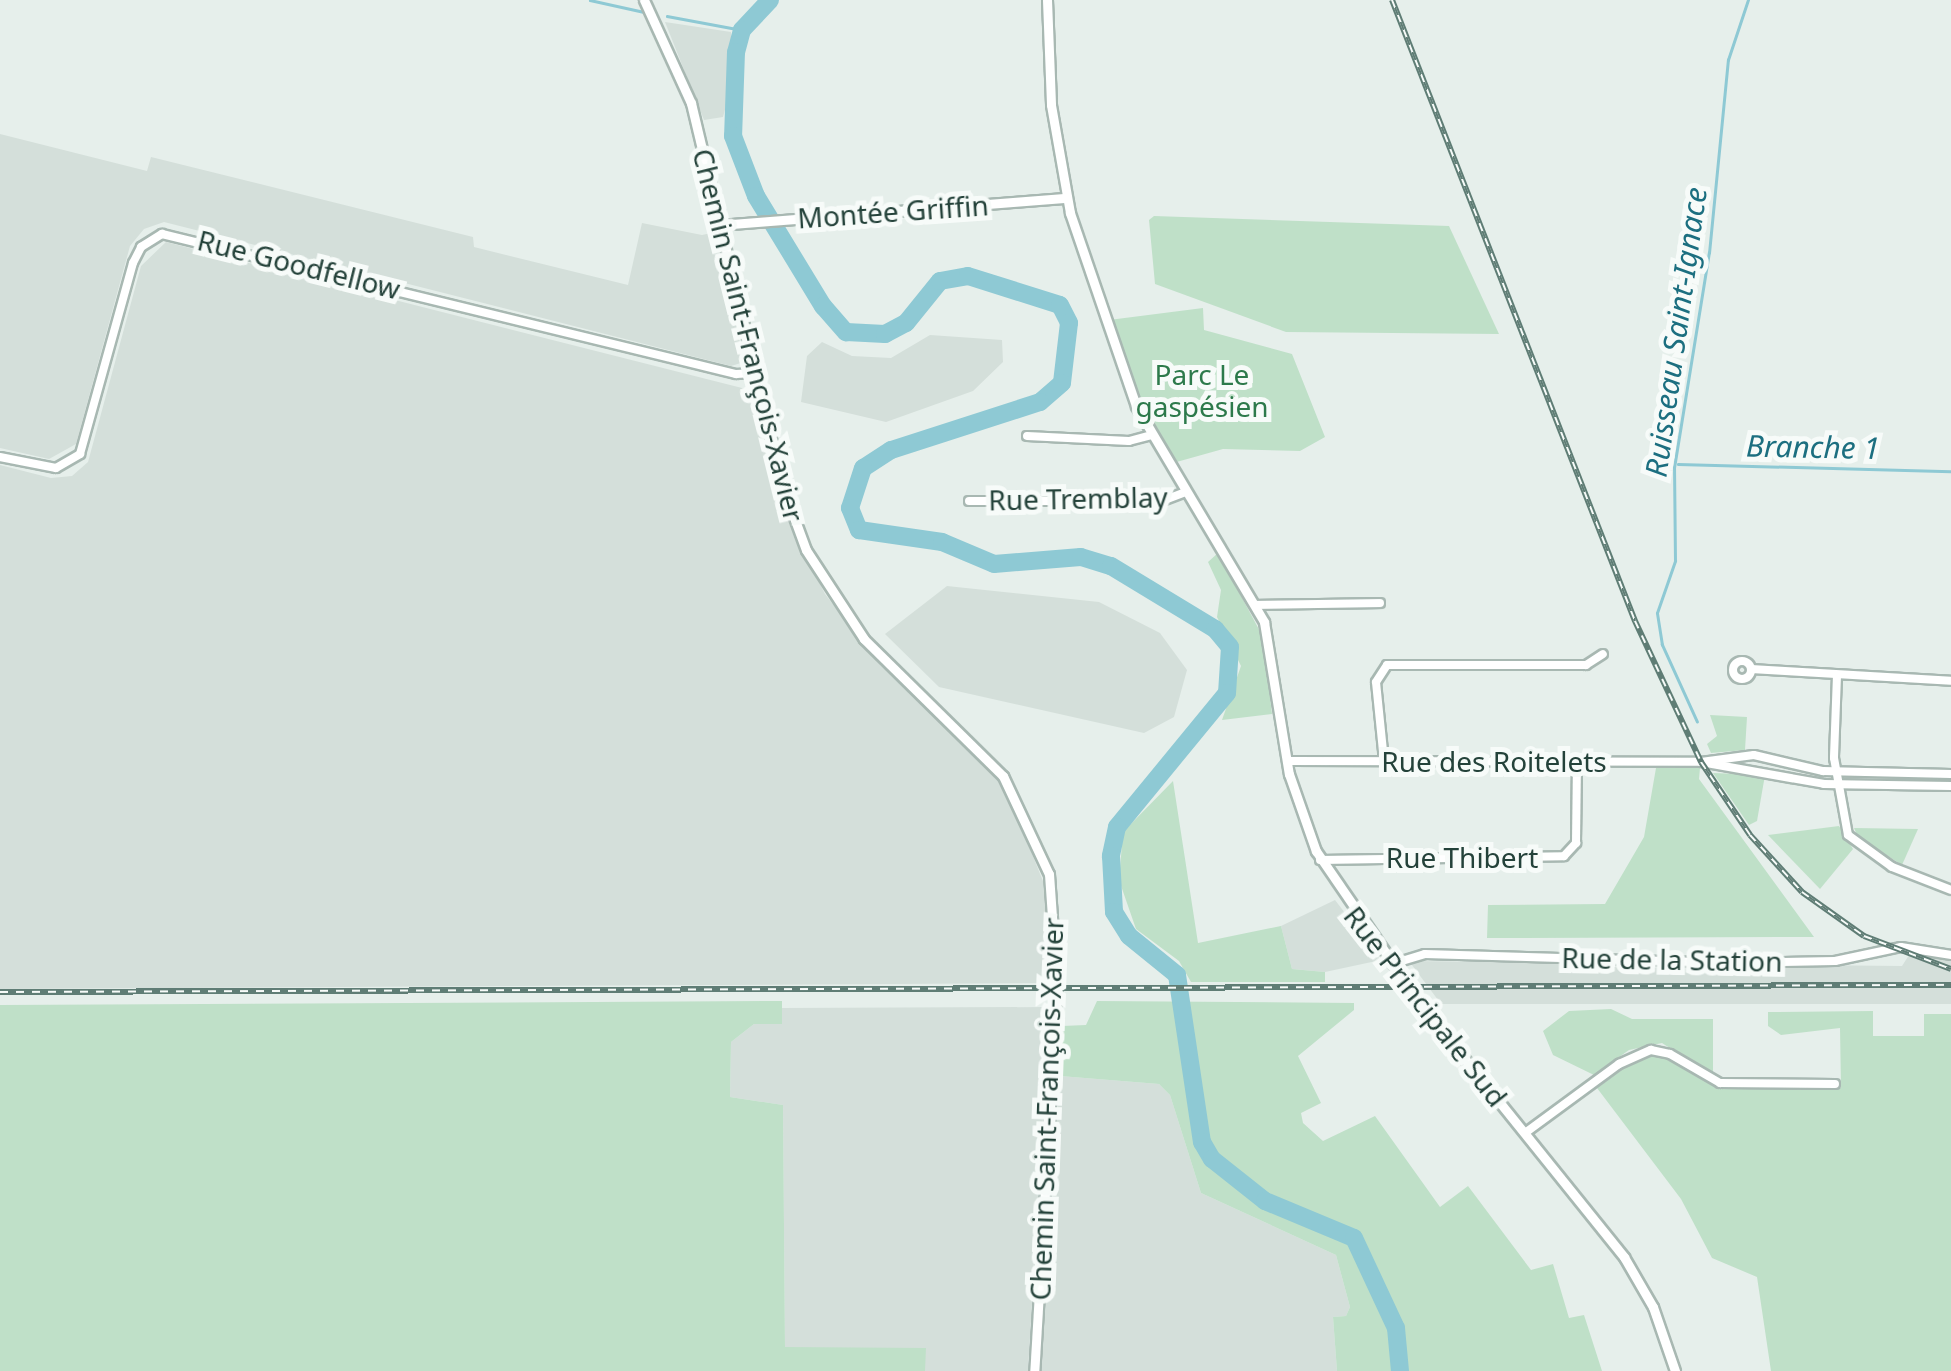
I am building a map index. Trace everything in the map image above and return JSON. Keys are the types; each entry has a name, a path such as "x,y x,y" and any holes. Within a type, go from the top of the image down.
{"street":[{"name":"Chemin Saint-François-Xavier","path":"644,0 685,84 784,492 819,576 877,654 1003,776 1049,874 1057,988 1034,1371"},
{"name":"Rue Principale Sud","path":"1047,0 1051,104 1066,198 1121,370 1151,436 1256,604 1271,646 1286,761 1320,860 1392,964 1640,1282 1674,1371"},
{"name":"Montée Griffin","path":"720,225 1066,198"},
{"name":"Rue Goodfellow","path":"0,457 49,468 80,454 133,262 140,247 162,234 736,374 754,373"},
{"path":"1027,436 1130,441 1151,436"},
{"name":"Rue Tremblay","path":"969,501 1162,501 1186,492"},
{"path":"1256,604 1380,603"},
{"path":"1384,761 1376,682 1387,665 1586,665 1603,654"},
{"path":"1752,669 1951,681"},
{"path":"1836,675 1837,772 1855,844 1902,873 1951,890"},
{"name":"Rue des Roitelets","path":"1286,761 1701,762 1754,755 1837,772 1951,774"},
{"name":"Rue Thibert","path":"1320,860 1564,856 1576,843 1577,761"},
{"name":"Rue des Roitelets","path":"1701,762 1840,784 1951,786"},
{"name":"Rue de la Station","path":"1392,964 1425,954 1730,963 1834,961 1902,947 1951,956"},
{"path":"1525,1134 1619,1064 1651,1050 1670,1054 1720,1084 1836,1084"}],"shaded area":[{"path":"665,22 731,32 732,83 723,117 704,120"},
{"path":"0,134 147,171 151,157 473,237 474,247 628,285 642,223 702,235 716,232 744,362 731,366 164,222 144,229 130,246 76,444 49,459 0,448"},
{"path":"166,242 742,388 757,411 788,521 825,594 880,665 960,736 1005,787 1049,896 1052,983 0,989 0,465 51,478 72,476 88,462 141,266"},
{"path":"930,335 1002,340 1003,362 973,391 886,422 801,402 807,356 822,342 852,356 891,358"},
{"path":"947,586 1099,602 1160,633 1187,670 1174,717 1144,733 939,687 885,634"},
{"path":"1335,900 1381,960 1325,972 1292,969 1281,926"},
{"path":"1911,952 1951,961 1951,1004 1441,1004 1409,961 1902,966"},
{"path":"1050,1007 1028,1371 925,1371 925,1348 785,1348 783,1105 730,1097 731,1042 754,1024 782,1024 782,1008"},
{"path":"1060,1076 1159,1084 1170,1095 1201,1193 1336,1255 1350,1307 1346,1316 1333,1317 1337,1371 1040,1371"}],"green space":[{"path":"1154,216 1449,226 1499,334 1286,332 1155,284 1149,220"},
{"name":"Parc Le gaspésien","path":"1203,308 1204,330 1292,354 1325,437 1300,451 1223,449 1173,463 1140,404 1109,320"},
{"path":"1218,553 1263,637 1272,714 1222,720 1241,666 1217,617 1221,590 1208,562"},
{"path":"1710,715 1747,717 1745,750 1711,753 1707,744 1717,736"},
{"path":"1656,768 1700,768 1699,779 1814,937 1487,938 1488,905 1605,904 1644,837"},
{"path":"1713,773 1765,775 1757,821 1749,825"},
{"path":"1173,781 1198,943 1281,926 1292,969 1325,972 1325,982 1191,982 1179,961 1136,929 1119,880 1123,832"},
{"path":"1839,826 1853,849 1820,889 1768,835"},
{"path":"1854,828 1918,829 1902,865 1858,837"},
{"path":"782,1001 782,1024 754,1024 731,1042 730,1097 783,1105 785,1347 926,1348 925,1371 0,1371 0,1005"},
{"path":"1097,1001 1354,1003 1354,1010 1298,1056 1321,1103 1301,1113 1303,1123 1323,1141 1375,1116 1440,1207 1468,1186 1531,1270 1553,1264 1569,1318 1584,1315 1602,1371 1337,1371 1333,1317 1346,1316 1350,1307 1336,1255 1201,1193 1170,1095 1159,1084 1060,1076 1062,1026 1086,1025"},
{"path":"1611,1009 1632,1019 1713,1019 1713,1076 1662,1043 1629,1050 1594,1075 1553,1055 1543,1031 1569,1011"},
{"path":"1873,1011 1873,1036 1924,1036 1924,1014 1951,1014 1951,1371 1771,1371 1757,1277 1712,1258 1681,1199 1597,1088 1635,1060 1658,1055 1724,1089 1841,1088 1840,1028 1781,1035 1768,1026 1768,1012"}],"waterway":[{"path":"590,0 644,12"},
{"path":"770,0 742,30 736,52 733,136 756,196 823,306 846,332 885,334 906,323 940,281 968,276 1060,305 1069,323 1062,383 1040,402 891,450 863,468 850,508 859,530 942,542 994,564 1081,557 1111,566 1215,629 1230,647 1227,693 1117,827 1111,856 1114,912 1129,936 1177,975 1202,1142 1212,1159 1265,1201 1354,1238 1396,1328 1400,1371"},
{"name":"Ruisseau Saint-Ignace","path":"1697,722 1662,645 1657,613 1675,561 1674,468 1709,253 1728,60 1748,0"},
{"path":"667,16 742,30"},
{"name":"Branche 1","path":"1678,464 1951,471"}],"railway":[{"path":"1392,0 1635,621 1701,762 1750,835 1802,892 1864,936 1951,969"},
{"path":"0,992 1951,985"}]}
